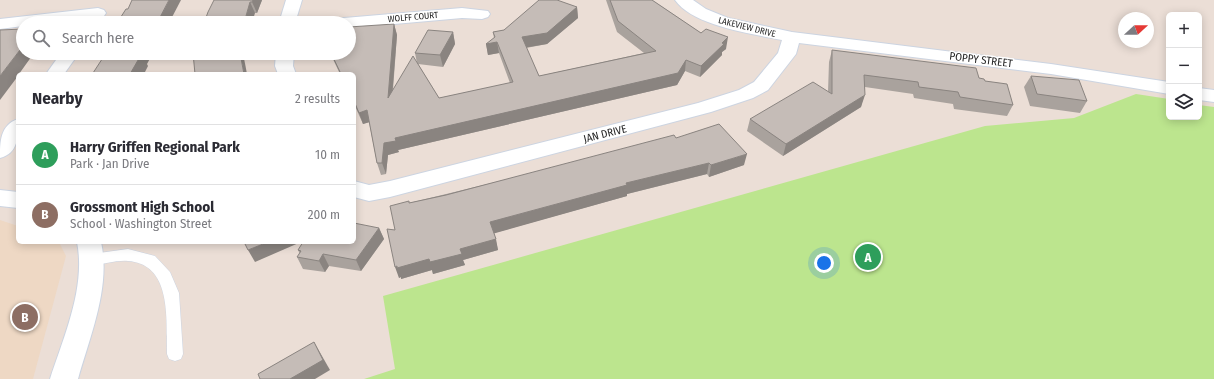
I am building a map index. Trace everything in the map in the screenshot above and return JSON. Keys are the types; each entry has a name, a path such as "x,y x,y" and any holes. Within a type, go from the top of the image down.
{"street":[{"path":"95,16 107,0"},
{"path":"289,16 294,0"},
{"name":"LAKEVIEW DRIVE","path":"683,0 700,12 723,22 792,37"},
{"name":"WOLFF COURT","path":"356,22 462,13 482,14"},
{"path":"0,24 16,23"},
{"name":"POPPY STREET","path":"792,37 1051,69 1166,88"},
{"name":"JAN DRIVE","path":"356,190 369,193 390,189 704,108 746,94 762,86 787,54 792,37"},
{"path":"56,72 65,60"},
{"path":"284,60 284,66 286,72"},
{"path":"1202,94 1214,96"},
{"path":"0,151 16,129"},
{"path":"0,198 16,200"},
{"path":"64,379 89,289 90,251"}],"lane":[{"path":"90,251 150,260 165,276 172,293 175,354"}],"shaded area":[{"path":"0,220 16,225 16,244 60,244 66,256 33,379 0,379"}],"green space":[{"path":"1136,94 1166,99 1166,120 1202,120 1202,105 1214,107 1214,379 364,379 395,369 383,296 985,126 1074,118"}],"building":[{"path":"132,0 169,0 161,16 122,16 126,9 128,9"},
{"path":"214,0 253,0 250,2 246,16 207,16"},
{"path":"539,0 557,0 577,7 547,33 522,37 539,76 656,51 618,21 610,0 652,0 701,33 706,29 728,37 722,43 724,44 701,66 686,60 678,73 395,138 396,141 384,143 382,163 377,163 367,110 359,113 356,106 356,72 340,72 334,60 356,60 356,27 394,24 388,98 413,56 439,98 513,82 497,42 486,44 495,37 493,32 504,30"},
{"path":"16,29 16,55 0,76 0,30"},
{"path":"428,30 453,32 440,55 415,53"},
{"path":"832,50 976,68 979,78 984,79 985,81 1007,84 1013,105 960,97 958,92 919,87 918,82 864,75 865,95 786,144 750,119 813,82 832,94"},
{"path":"101,60 138,60 131,72 94,72"},
{"path":"194,60 241,60 244,72 195,72"},
{"path":"1031,76 1079,80 1087,101 1037,94"},
{"path":"719,124 747,154 711,165 709,163 626,183 627,185 490,222 496,239 460,249 462,254 430,262 429,259 397,268 397,266 395,267 387,229 395,230 390,206 409,201 409,203 446,195 674,135 676,138"},
{"path":"356,223 379,228 356,260 323,254 319,261 297,257 301,251 298,250 302,244 356,244"},
{"path":"245,244 263,244 248,250"},
{"path":"314,342 323,360 290,379 260,379 258,374"}],"place":[{"name":"Harry Griffen Regional Park","path":"868,257"},
{"name":"Grossmont High School","path":"25,317"}]}
